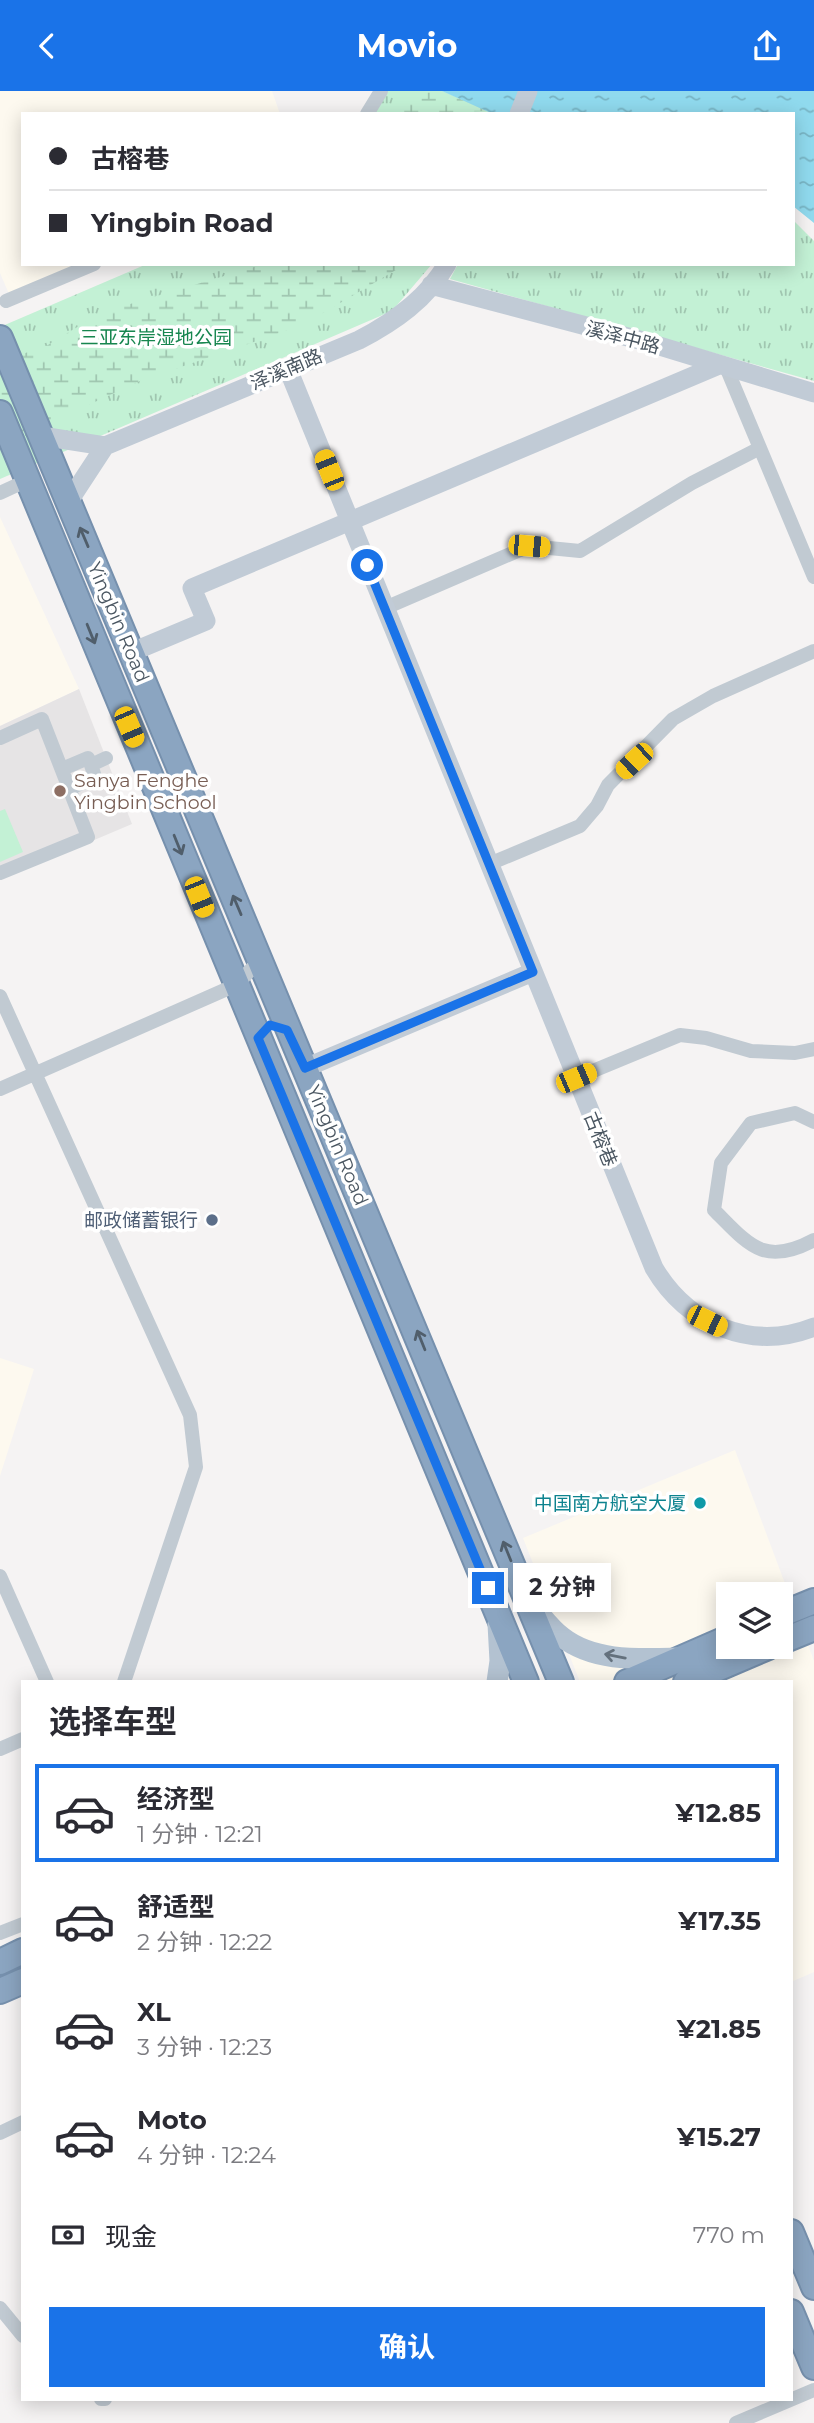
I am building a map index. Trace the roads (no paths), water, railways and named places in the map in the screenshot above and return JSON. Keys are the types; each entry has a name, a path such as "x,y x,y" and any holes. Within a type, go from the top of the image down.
{"highway":[{"name":"Yingbin Road","path":"0,338 560,1680"},
{"name":"Yingbin Road","path":"0,413 525,1680"},
{"path":"219,946 249,933"},
{"path":"236,985 264,1006 287,1030"},
{"path":"258,1038 270,1025 287,1030"},
{"path":"793,1610 814,1601"},
{"path":"793,1636 814,1627"},
{"path":"684,1669 716,1646"},
{"path":"636,1680 722,1659"},
{"path":"0,1962 21,1952"},
{"path":"0,1991 21,1982"},
{"path":"793,2237 814,2287"},
{"path":"793,2317 814,2367"}],"main road":[{"path":"528,1601 562,1637 592,1652 684,1669"},
{"path":"496,1680 500,1661 498,1611"}],"street":[{"path":"368,112 381,91"},
{"path":"520,112 528,91"},
{"path":"6,301 89,266"},
{"name":"泽溪南路","path":"105,446 391,323 431,285 445,266"},
{"name":"溪泽中路","path":"431,285 814,393"},
{"path":"132,652 206,621 192,588 723,366 814,577"},
{"name":"古榕巷","path":"288,369 649,1257 671,1293 694,1314 734,1332 775,1336 814,1327"},
{"path":"41,436 105,446 69,501"},
{"path":"385,608 529,546 580,551 692,483 760,448"},
{"path":"0,493 28,480"},
{"path":"489,865 580,826 597,806 608,785 673,719 713,696 814,651"},
{"path":"0,738 42,719 88,837 0,873"},
{"path":"62,769 88,758 91,765 95,777 69,789"},
{"path":"91,765 106,758"},
{"path":"0,1089 236,985 259,961"},
{"path":"305,1068 533,972"},
{"path":"0,996 190,1415 197,1467 125,1680"},
{"path":"576,1078 680,1035 706,1038 751,1051 795,1053 814,1049"},
{"path":"814,1122 795,1113 751,1123 721,1163 714,1210 754,1249 779,1255 814,1240"},
{"path":"0,1576 46,1680"},
{"path":"0,1749 21,1740"},
{"path":"0,1933 21,1925"},
{"path":"0,2133 21,2123"},
{"path":"0,2308 21,2334"},
{"path":"793,2399 814,2390"},
{"path":"736,2423 788,2401"}],"water":[{"path":"442,91 814,91 814,223 795,208 795,112 489,112"}],"place":[{"name":"Sanya Fenghe Yingbin School","path":"60,791"},
{"name":"邮政储蓄银行","path":"212,1220"},
{"name":"中国南方航空大厦","path":"700,1503"}],"park label":[{"name":"三亚东岸湿地公园","path":"156,337"}]}
